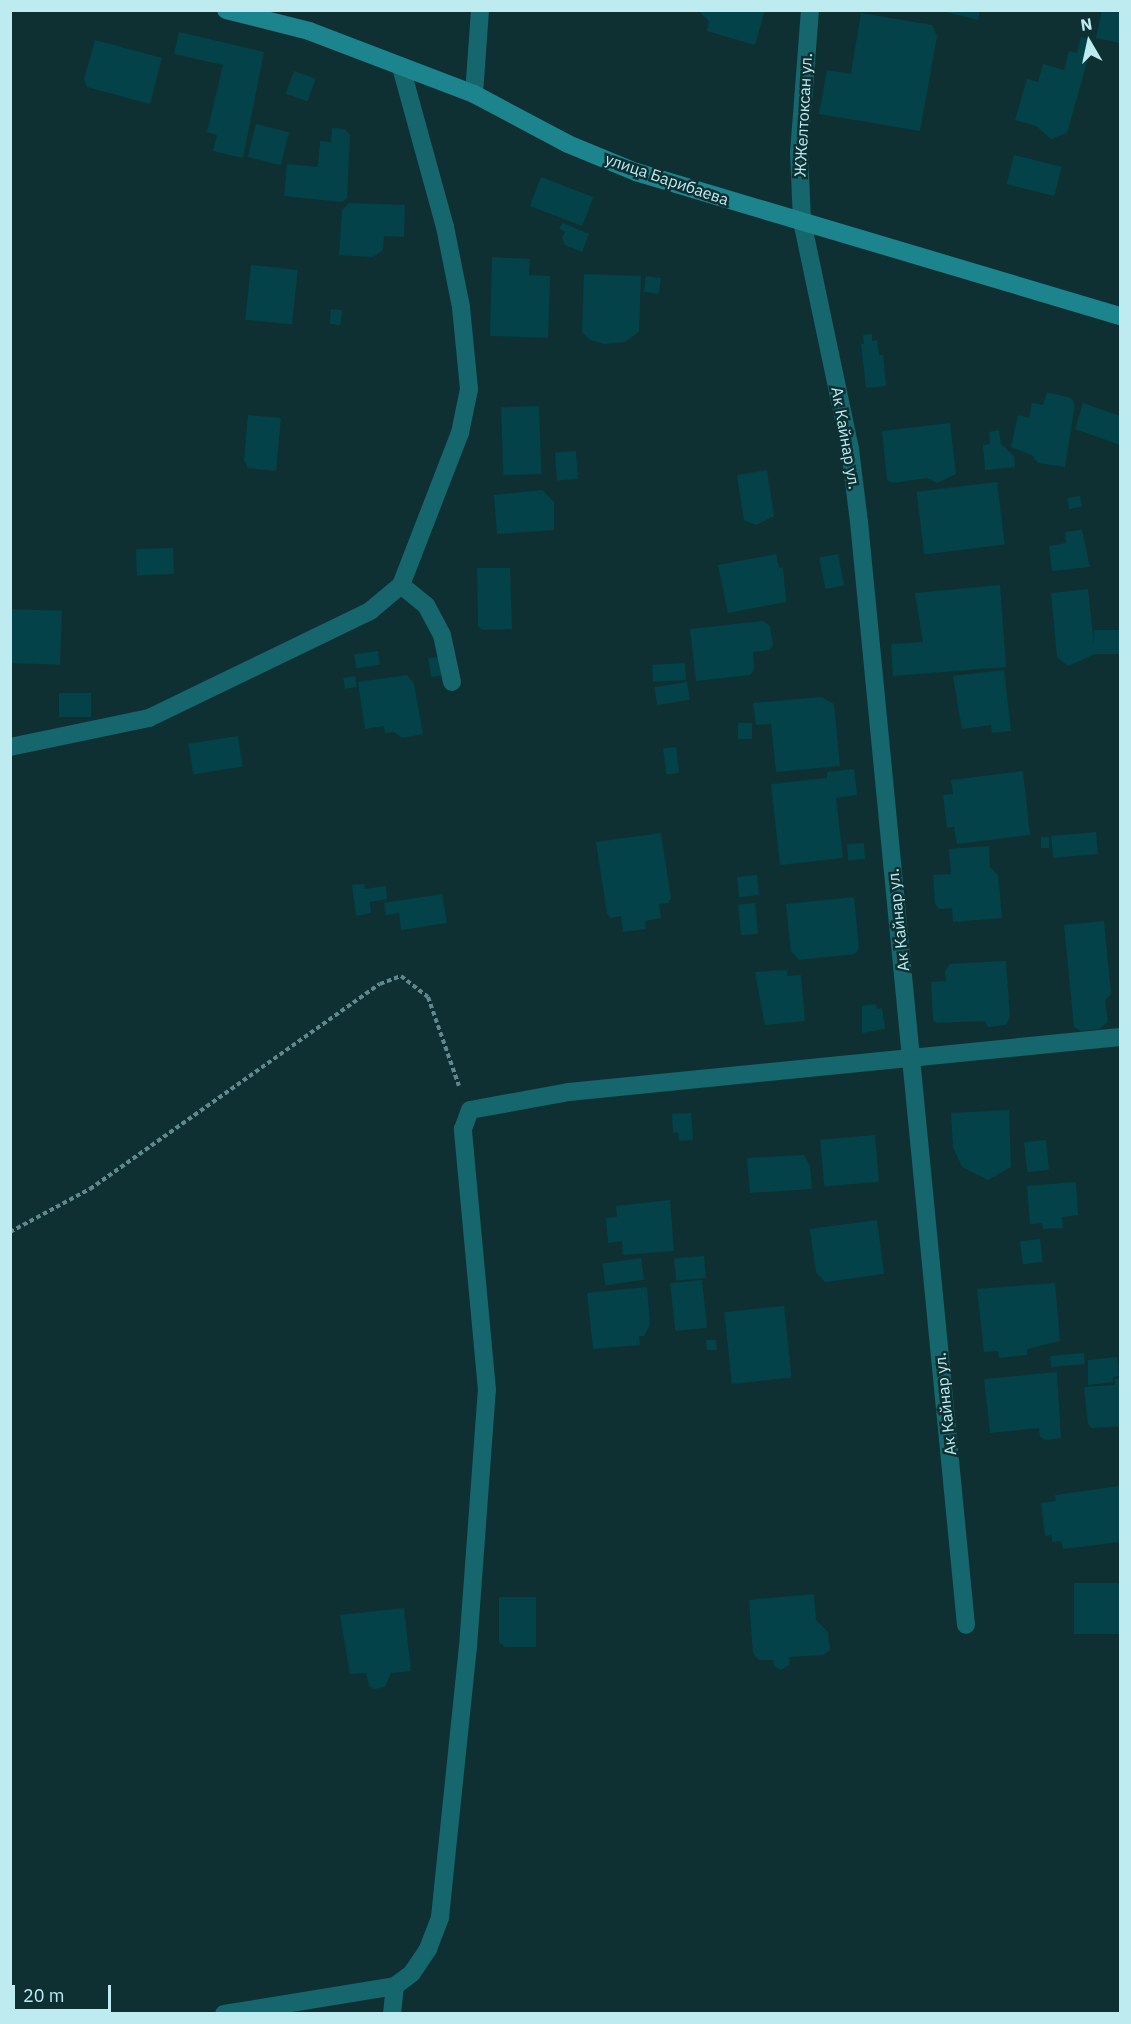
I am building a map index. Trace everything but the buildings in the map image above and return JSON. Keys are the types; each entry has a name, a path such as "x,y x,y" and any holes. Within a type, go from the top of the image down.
{"street":[{"name":"улица Барибаева","path":"226,10 309,32 474,94 568,144 636,172 1120,316"},
{"path":"474,94 480,10"},
{"name":"ЖЖелтоксан ул.","path":"802,221 799,152 810,10"},
{"path":"10,747 149,718 370,611 401,585 460,433 469,389 461,307 445,227 400,67"},
{"name":"Ак Кайнар ул.","path":"802,221 850,449 966,1624"},
{"path":"401,585 426,606 442,635 452,682"},
{"path":"224,2013 395,1986 412,1973 428,1949 440,1917 468,1647 487,1390 463,1128 470,1110 569,1092 1120,1038"},
{"path":"392,2013 395,1986"}],"path":[{"path":"10,1232 90,1189 380,984 401,976 428,997 470,1110"}]}
